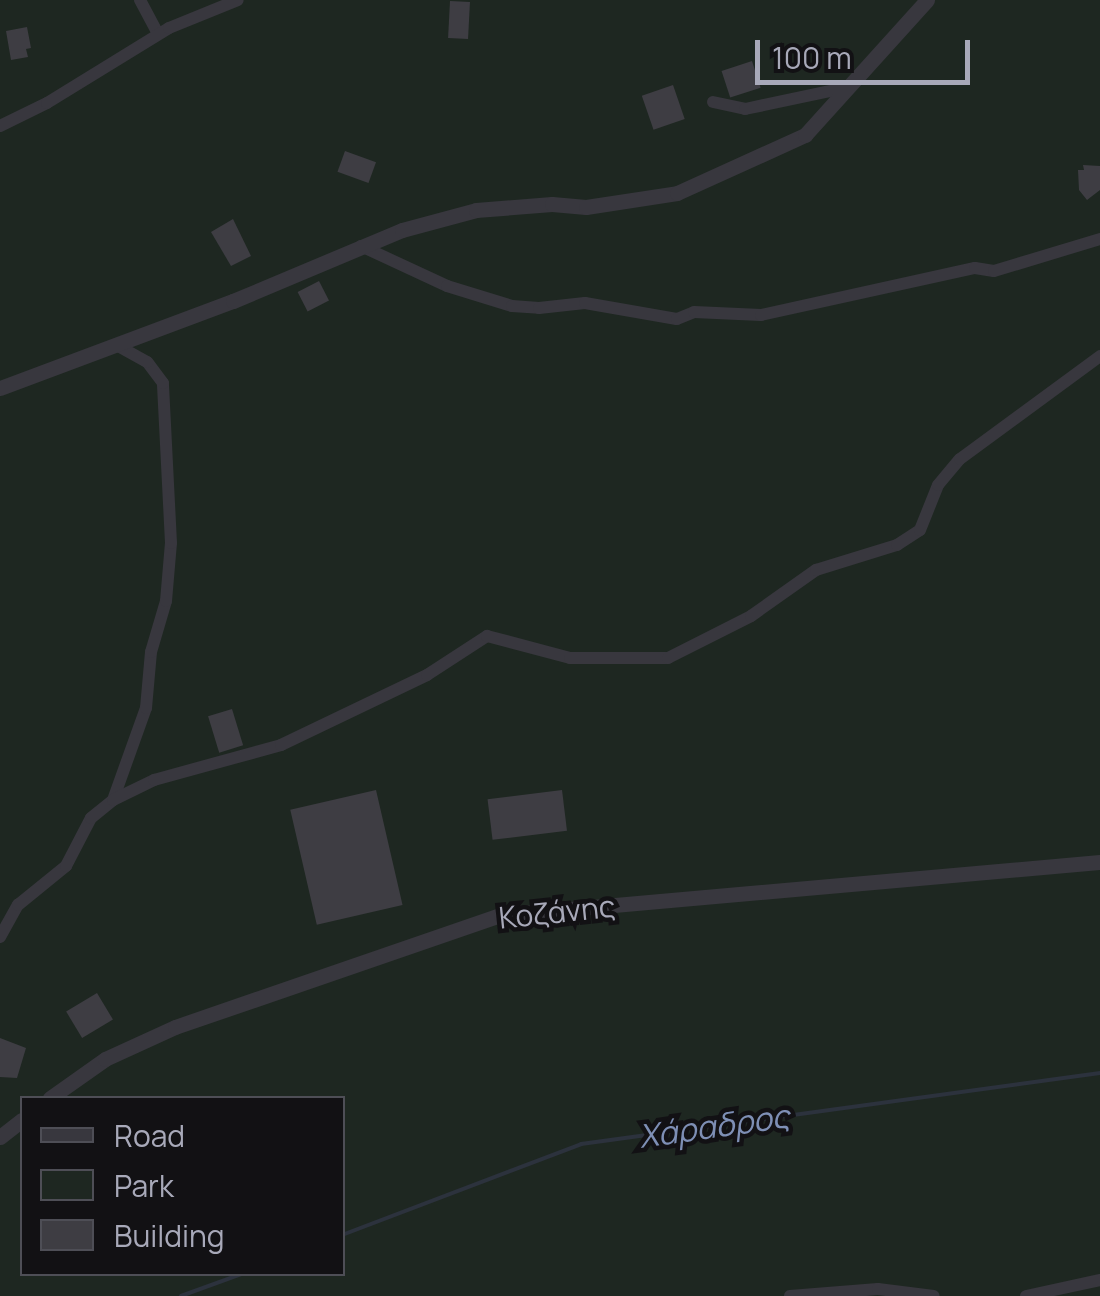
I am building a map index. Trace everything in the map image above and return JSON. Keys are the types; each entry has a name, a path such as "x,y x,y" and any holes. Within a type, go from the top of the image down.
{"street":[{"path":"140,0 158,34"},
{"path":"0,126 158,34 238,0"},
{"path":"0,388 361,246 476,210 552,204 586,207 677,192 805,135 927,0"},
{"path":"712,102 745,109 846,88"},
{"path":"361,246 447,286 512,306 539,308 585,303 677,319 694,312 761,315 975,268 994,271 1100,239"},
{"path":"113,800 146,708 151,652 166,601 171,544 163,384 147,362 116,345"},
{"path":"0,937 12,912 66,866 87,823 113,800 154,780 240,759 294,739 427,675 487,636 570,658 668,658 751,616 816,570 889,548 914,535 938,485 960,459 1100,356"},
{"name":"Κοζάνης","path":"53,1096 105,1059 175,1027 501,914 1100,862"},
{"path":"0,1137 20,1122"},
{"path":"1026,1296 1100,1280"},
{"path":"790,1296 860,1289 934,1296"}],"green space":[{"path":"0,0 1100,0 1100,1296 0,1296"}],"building":[{"path":"450,1 470,2 468,39 448,38"},
{"path":"27,27 31,48 26,49 28,57 11,60 6,31"},
{"path":"752,61 761,88 730,98 722,71"},
{"path":"673,85 685,119 654,130 642,96"},
{"path":"345,151 376,162 368,183 337,172"},
{"path":"1083,165 1100,166 1100,190 1087,200 1079,190 1078,170 1084,170"},
{"path":"233,219 251,256 231,266 211,232"},
{"path":"319,281 329,301 308,311 298,292"},
{"path":"232,709 243,745 219,753 208,716"},
{"path":"376,790 403,905 317,925 290,810"},
{"path":"562,790 567,831 493,840 488,799"},
{"path":"97,993 113,1020 82,1038 66,1012"},
{"path":"0,1038 26,1048 17,1078 0,1077"}],"waterway":[{"name":"Χάραδρος","path":"345,1234 581,1144 1100,1073"},
{"name":"Χάραδρος","path":"181,1296 236,1276"}]}
